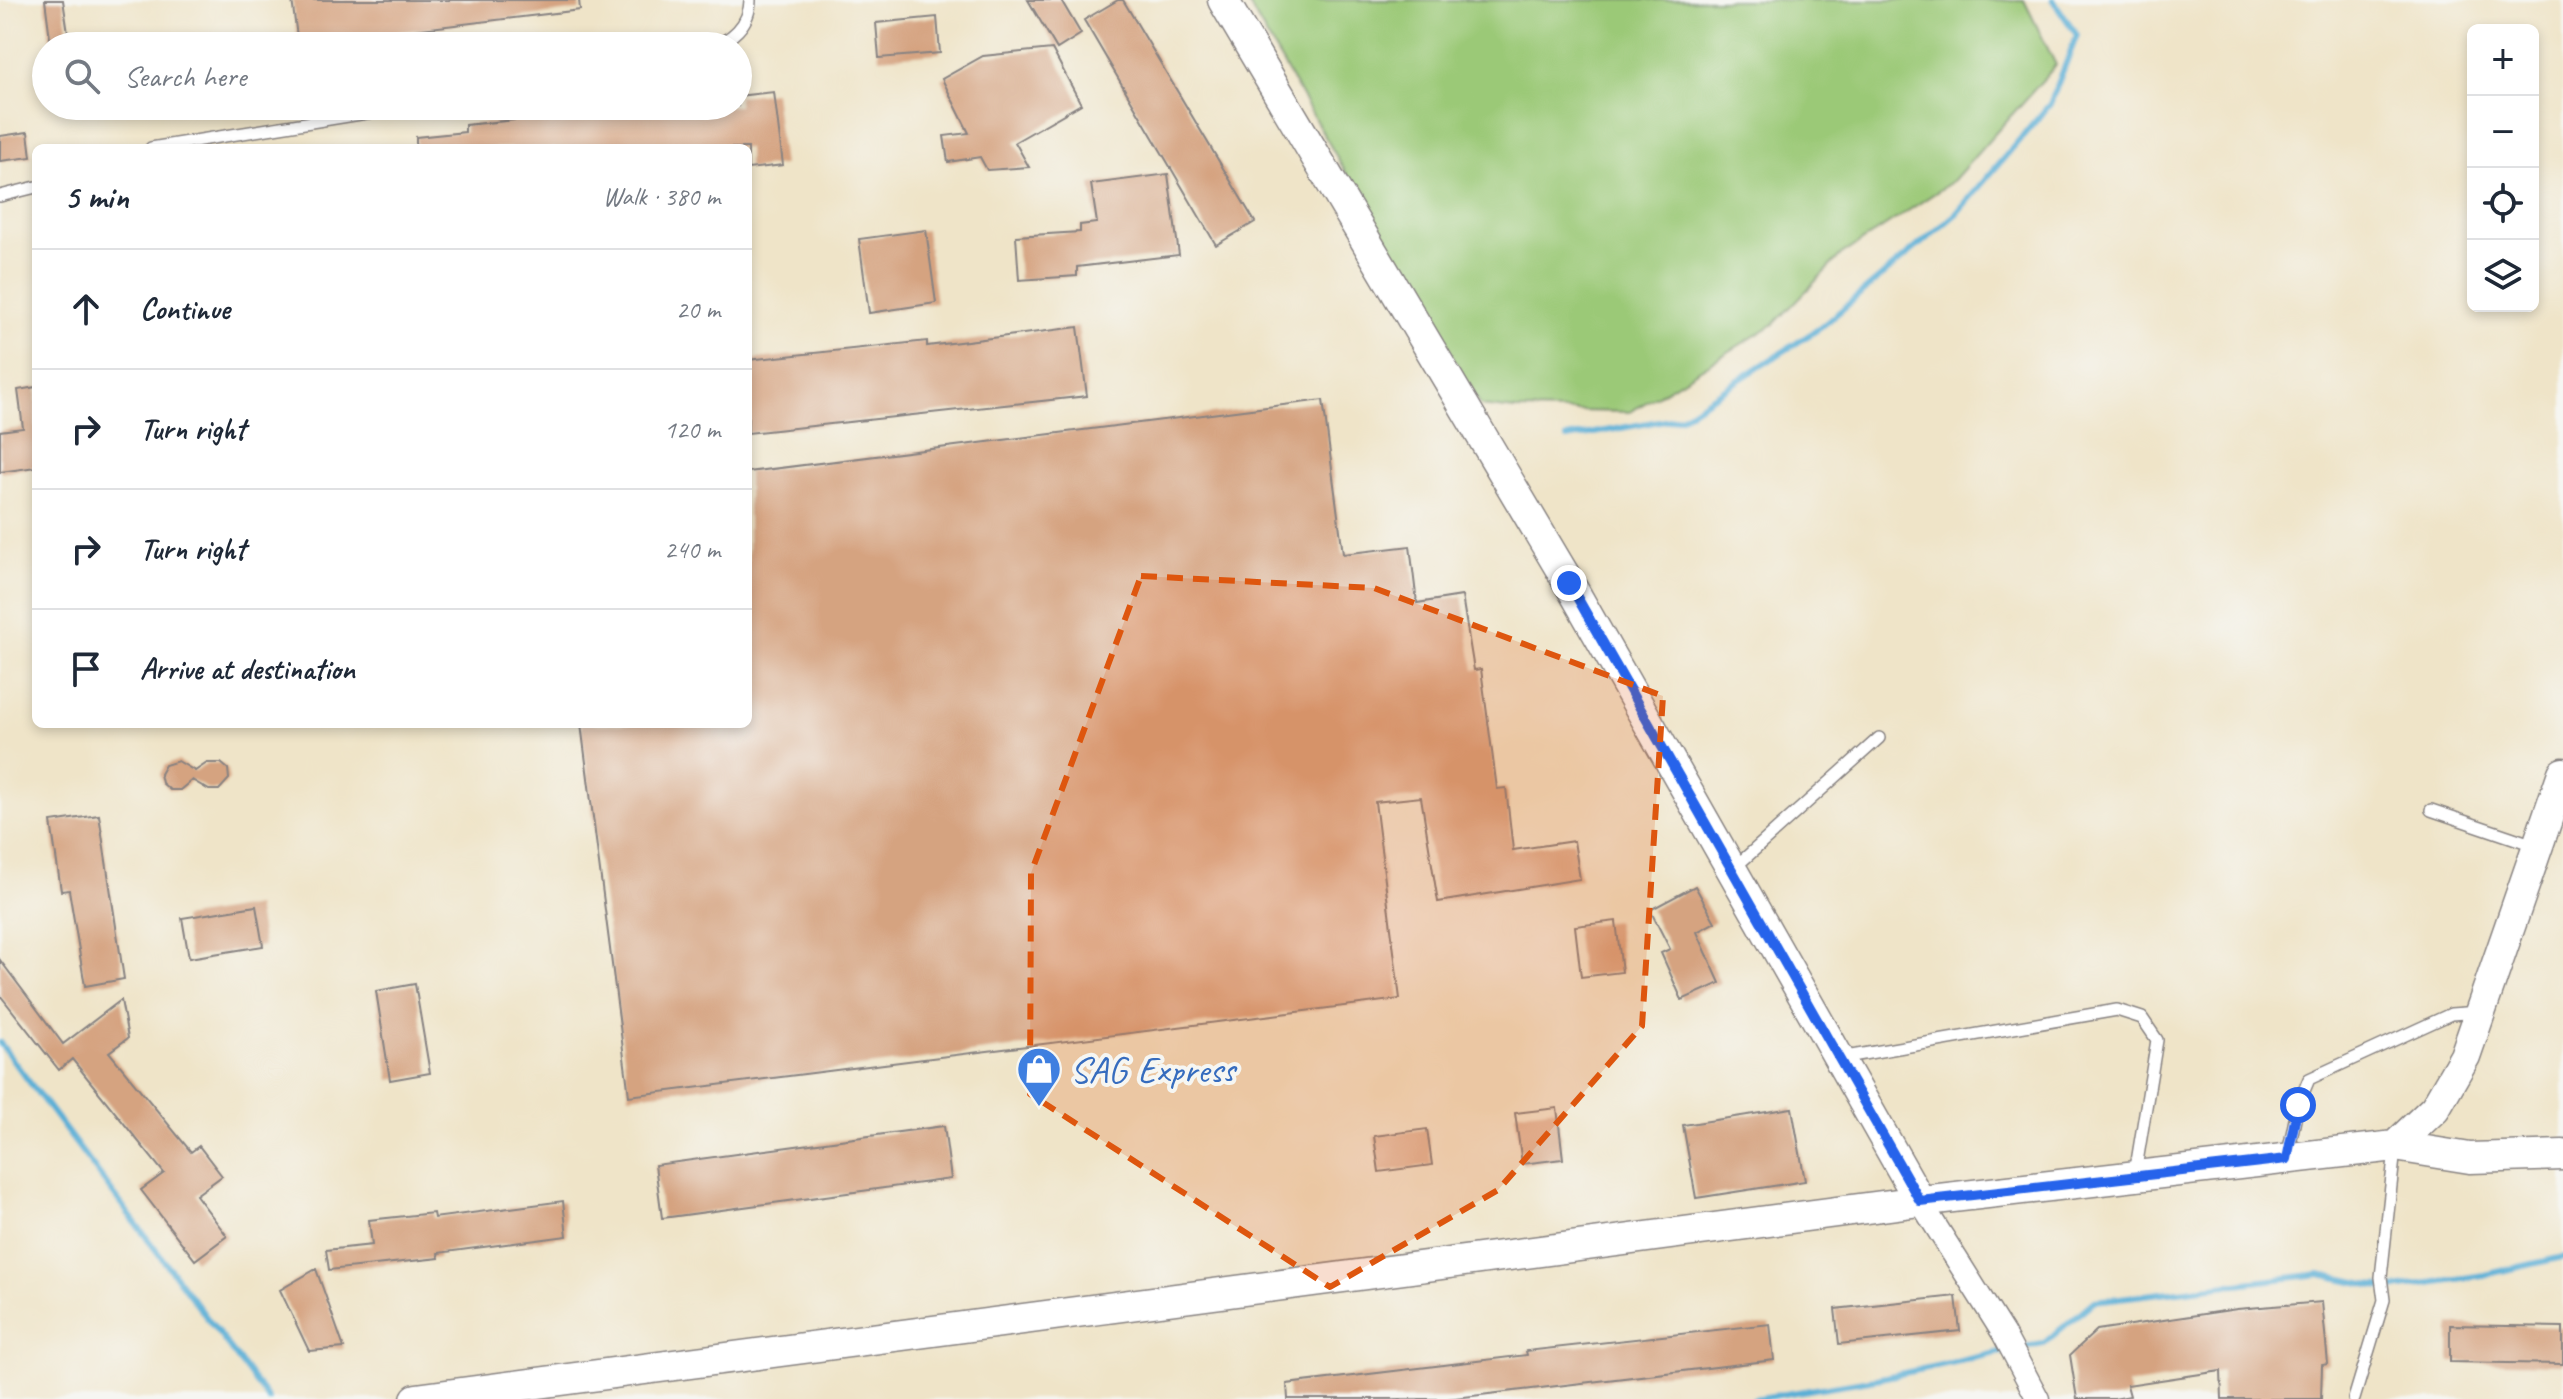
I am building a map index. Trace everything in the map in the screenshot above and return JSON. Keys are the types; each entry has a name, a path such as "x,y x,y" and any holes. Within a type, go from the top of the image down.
{"main road":[{"path":"1223,0 1569,583 1920,1201"},
{"path":"2395,1146 2435,1108 2465,1056 2563,773"},
{"path":"416,1399 564,1390 1920,1201 2395,1146 2470,1158 2563,1155"}],"street":[{"path":"1920,1201 2003,1333 2038,1399"}],"lane":[{"path":"737,32 750,0"},
{"path":"176,144 324,120"},
{"path":"0,196 32,188"},
{"path":"1732,870 1879,738"},
{"path":"2431,810 2538,846"},
{"path":"1839,1058 2117,1010 2142,1018 2157,1040 2134,1176"},
{"path":"2287,1159 2298,1105 2309,1079 2451,1014 2481,1012"},
{"path":"2354,1399 2384,1300 2381,1277 2395,1146"}],"highlighted area":[{"path":"1141,576 1374,588 1663,696 1642,1026 1498,1190 1330,1287 1030,1094 1031,873"}],"green space":[{"path":"1246,0 2024,0 2056,65 1953,181 1840,256 1774,324 1630,412 1515,410 1481,406"}],"building":[{"path":"45,0 63,0 68,32 49,32"},
{"path":"292,0 579,0 580,10 398,32 296,32"},
{"path":"1028,0 1061,0 1081,34 1057,49"},
{"path":"1123,0 1255,222 1216,245 1084,20"},
{"path":"937,17 940,53 879,58 876,23"},
{"path":"1052,49 1081,104 1015,142 1029,167 987,170 980,157 948,162 944,136 969,133 942,79 983,56"},
{"path":"774,92 783,165 752,169 752,144 416,144 416,137 465,132 465,125 515,120 752,120 752,94"},
{"path":"28,132 31,157 0,161 0,136"},
{"path":"1168,174 1179,255 1077,267 1077,276 1019,280 1016,236 1080,232 1080,225 1097,223 1091,184"},
{"path":"926,230 936,303 869,313 859,239"},
{"path":"1078,327 1087,396 752,433 752,360 927,341 927,346"},
{"path":"32,388 32,468 0,472 0,431 23,428 18,390"},
{"path":"1323,400 1343,554 1410,546 1417,603 1462,596 1474,670 1481,669 1497,789 1506,788 1513,850 1574,841 1580,879 1438,902 1421,797 1375,802 1400,999 629,1096 582,728 752,728 752,471"},
{"path":"178,761 195,771 207,763 221,763 228,769 229,779 219,790 209,790 192,780 180,790 170,790 162,783 160,774 165,765"},
{"path":"99,815 124,979 85,986 69,890 61,891 51,822"},
{"path":"1695,886 1715,922 1697,932 1720,983 1682,1000 1661,953 1670,949 1650,910"},
{"path":"256,906 263,946 189,958 182,918"},
{"path":"1616,921 1622,972 1581,977 1575,926"},
{"path":"0,960 63,1044 121,1000 128,1038 109,1052 191,1152 199,1146 222,1176 196,1195 227,1236 195,1260 141,1190 164,1173 72,1059 59,1070 0,995"},
{"path":"415,984 430,1073 390,1080 376,991"},
{"path":"1557,1108 1563,1159 1522,1164 1515,1113"},
{"path":"1792,1108 1805,1181 1696,1198 1683,1125"},
{"path":"944,1126 951,1179 662,1218 655,1165"},
{"path":"1427,1129 1432,1165 1379,1172 1374,1136"},
{"path":"563,1201 567,1236 438,1253 439,1258 329,1270 326,1250 372,1245 369,1220 433,1213 434,1218"},
{"path":"316,1269 344,1348 309,1351 280,1290"},
{"path":"1956,1296 1960,1331 1839,1344 1835,1309"},
{"path":"2322,1302 2328,1364 2322,1365 2321,1399 2222,1399 2221,1371 2127,1385 2130,1396 2077,1399 2070,1355 2097,1330 2237,1309"},
{"path":"1770,1324 1774,1360 1447,1399 1288,1399 1287,1384 1527,1355 1526,1351"},
{"path":"2450,1325 2563,1327 2563,1364 2450,1362"}],"waterway":[{"path":"1567,438 1681,417 1820,328 1956,214 2050,104 2077,35 2053,0"},
{"path":"0,1043 268,1399"},
{"path":"2017,1349 2043,1344 2094,1301 2320,1274 2389,1289 2484,1275 2563,1257"},
{"path":"1754,1399 1876,1379 2006,1351"}],"place":[{"name":"SAG Express","path":"1039,1108"}],"route":[{"path":"1569,583 1920,1201 2287,1159 2298,1105"}]}
